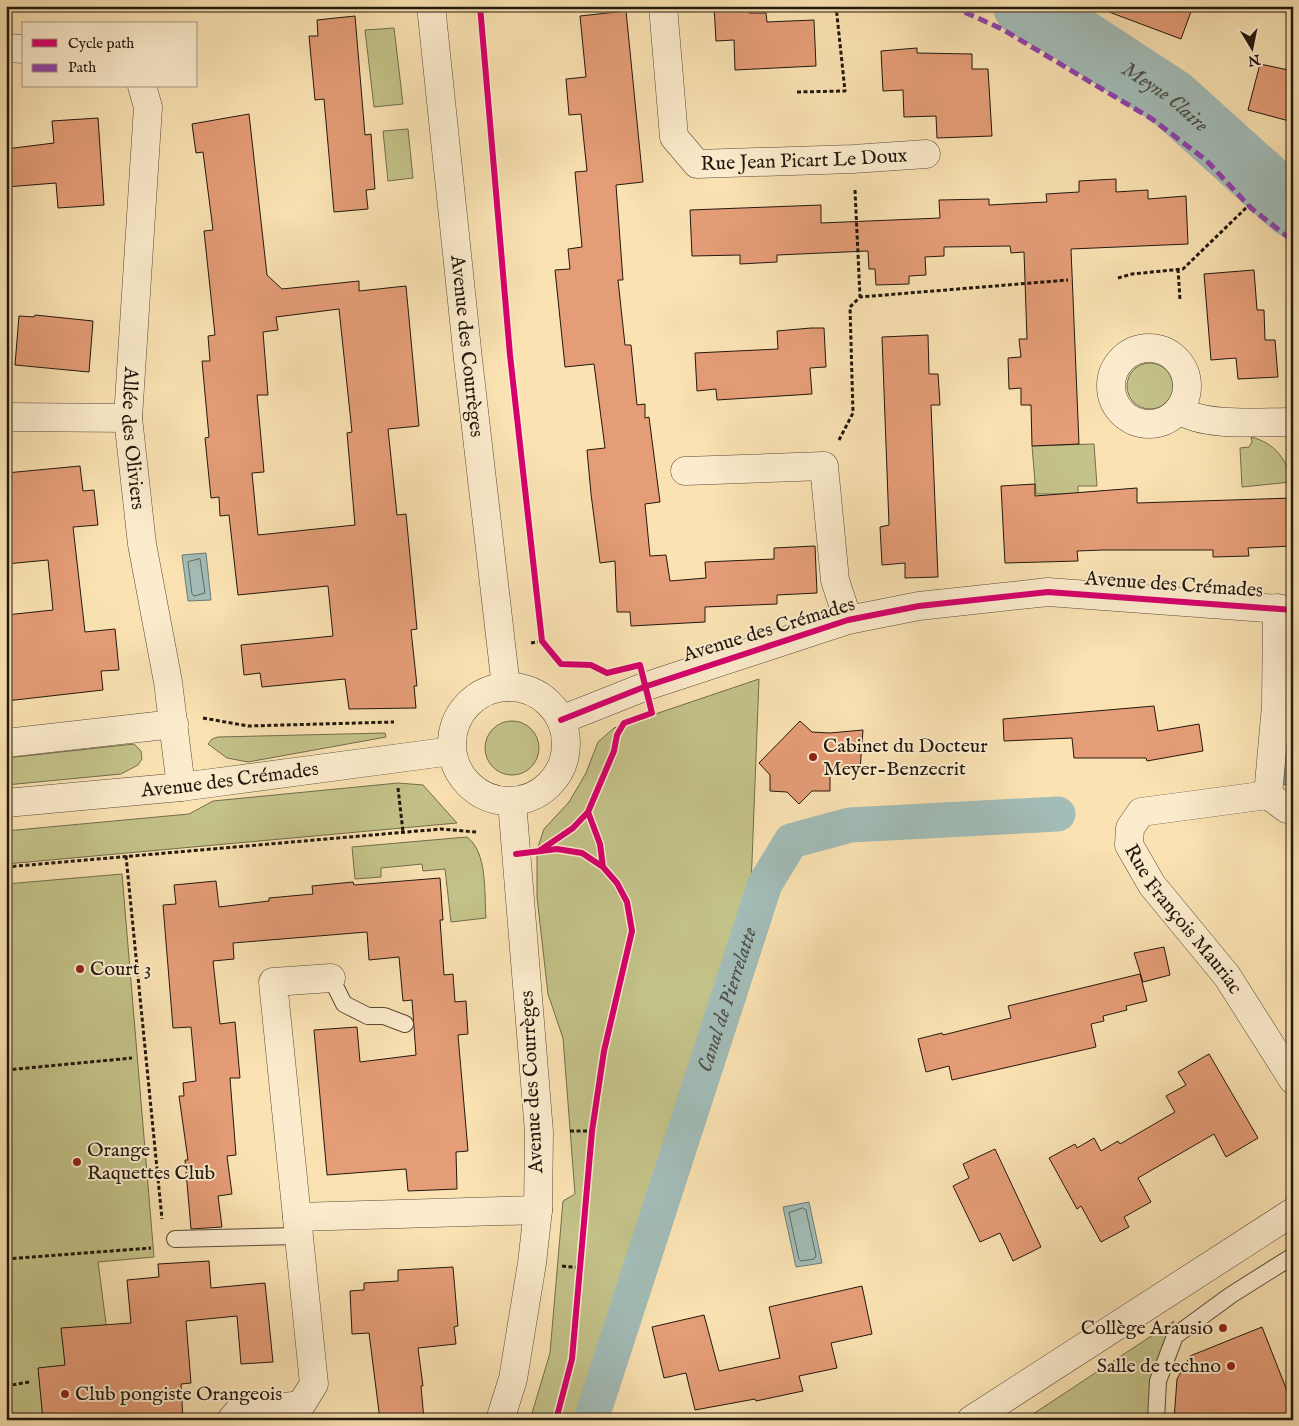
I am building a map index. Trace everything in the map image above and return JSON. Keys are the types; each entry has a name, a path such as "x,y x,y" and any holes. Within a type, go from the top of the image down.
{"street":[{"name":"Avenue des Courrèges","path":"431,6 471,389 506,687"},
{"name":"Rue Jean Picart Le Doux","path":"663,6 674,137 697,164 853,159 926,154"},
{"path":"6,48 22,49"},
{"name":"Allée des Oliviers","path":"143,88 148,107 128,418 142,544 174,724 181,787"},
{"path":"1180,410 1189,416 1236,422 1290,422 1293,425"},
{"path":"6,417 128,418"},
{"path":"685,470 824,466 835,580 848,620"},
{"name":"Avenue des Crémades","path":"561,720 644,687 848,620 919,606 1048,592 1285,609"},
{"path":"1285,609 1268,795 1287,809 1293,810"},
{"path":"506,687 523,689 539,695 552,706 561,720 566,738 565,757 558,774 546,788 530,798 512,802 494,800 479,793 465,782 456,767 452,751 453,732 460,715 472,701 488,691 506,687"},
{"path":"6,743 174,724"},
{"name":"Avenue des Crémades","path":"6,803 181,787 452,751"},
{"name":"Rue François Mauriac","path":"1268,795 1142,812 1130,828 1129,845 1152,885 1227,976 1293,1080"},
{"name":"Avenue des Courrèges","path":"500,1420 513,1378 532,1263 538,1210 539,1132 512,802"},
{"path":"231,1420 237,1413 301,1405 314,1384 309,1320 297,1226 273,982 332,978"},
{"path":"297,1226 538,1210"},
{"path":"971,1420 1293,1212"}],"lane":[{"path":"332,978 344,1004 368,1016 384,1016 405,1024"},
{"path":"175,1239 297,1226"},
{"path":"1156,1420 1158,1381 1175,1336 1231,1294 1293,1256"}],"path":[{"path":"797,92 845,91 836,6"},
{"path":"853,159 860,297"},
{"path":"1118,278 1132,274 1183,269 1249,205"},
{"path":"1178,269 1180,300"},
{"path":"824,466 853,414 850,307 860,297 1068,280"},
{"path":"532,643 542,641"},
{"path":"174,724 205,718 248,726 394,722"},
{"path":"396,758 403,832"},
{"path":"6,867 441,829 476,832"},
{"path":"6,1259 162,1248 175,1239 162,1225 126,856"},
{"path":"6,1070 132,1058"},
{"path":"6,1386 29,1382"}],"shaded area":[{"path":"394,28 403,104 374,107 365,30"},
{"path":"408,129 413,178 388,181 383,131"},
{"path":"1150,363 1163,367 1169,373 1173,386 1169,399 1163,405 1150,409 1137,405 1131,399 1127,386 1131,373 1137,367"},
{"path":"1251,437 1267,443 1278,453 1283,459 1291,482 1242,487 1240,448 1249,447 1252,442"},
{"path":"1094,444 1097,486 1078,486 1078,494 1036,494 1032,446"},
{"path":"759,679 751,887 583,1420 530,1420 550,1353 563,1201 575,1194 563,1038 548,994 537,897 537,850 544,829 569,802 586,773 598,742 614,728"},
{"path":"507,721 517,721 527,725 535,733 539,748 535,763 527,771 517,775 507,775 497,771 489,763 485,753 485,743 489,733 497,725"},
{"path":"385,733 386,737 248,762 227,758 208,744 212,739 218,737"},
{"path":"134,744 141,751 142,759 138,765 121,774 6,785 6,758"},
{"path":"398,783 423,785 457,823 6,864 6,831 189,814 213,801"},
{"path":"467,837 474,844 482,863 486,918 451,922 445,869 423,871 422,864 381,868 381,877 355,879 352,847"},
{"name":"Orange Raquettes Club","path":"122,874 154,1257 98,1262 108,1339 90,1420 6,1420 6,884"},
{"path":"1174,1321 1160,1355 1149,1420 1024,1420"}],"water":[{"path":"206,553 211,600 188,601 182,555"},
{"path":"1293,646 1293,783 1284,785 1288,655"},
{"path":"809,1202 822,1263 796,1267 783,1207"}],"building":[{"path":"714,6 748,6 749,13 766,13 767,22 814,20 816,66 735,70 734,40 716,41"},
{"path":"1102,6 1193,6 1181,39 1101,9"},
{"path":"626,11 643,182 616,185 623,280 618,280 625,345 631,345 637,405 645,404 645,418 649,417 660,502 645,504 650,556 666,555 670,581 706,578 705,562 774,559 774,548 815,546 817,593 777,595 777,604 705,607 705,622 631,626 630,612 617,612 615,561 600,563 591,494 587,450 605,448 594,364 565,367 555,270 570,269 568,249 582,247 575,172 587,171 581,114 569,115 566,79 586,77 580,16"},
{"path":"355,16 365,135 371,134 375,189 366,190 368,209 334,212 324,99 315,100 309,36 318,36 317,20"},
{"path":"917,48 917,53 972,54 972,69 988,69 992,136 937,138 936,116 904,117 903,90 883,91 881,51"},
{"path":"1260,64 1293,71 1293,122 1248,110"},
{"path":"249,114 267,275 282,289 359,281 359,291 406,286 419,426 388,429 397,515 406,514 417,629 411,630 417,686 414,686 416,708 349,709 345,679 262,687 260,673 244,675 241,645 333,636 328,586 238,595 229,515 220,516 219,497 211,498 205,438 209,437 202,361 210,361 208,336 215,335 204,231 213,230 203,152 196,153 192,124","holes":["339,309 352,432 347,433 355,525 258,535 252,473 264,472 257,395 268,395 263,332 278,330 276,317"]},
{"path":"98,118 104,205 58,208 56,183 6,187 6,149 54,143 52,121"},
{"path":"1116,179 1116,192 1148,190 1148,199 1186,196 1188,244 1071,249 1079,444 1032,446 1031,405 1021,405 1021,388 1009,389 1008,358 1021,357 1019,339 1027,339 1024,252 1011,253 1010,246 944,247 944,256 925,257 926,275 909,276 909,284 876,285 875,269 869,269 868,251 777,255 777,262 740,264 740,255 692,256 690,210 821,205 821,223 940,218 939,200 989,199 989,205 1047,202 1046,194 1079,192 1079,181"},
{"path":"1254,270 1257,310 1264,310 1265,340 1275,340 1278,377 1238,379 1236,358 1211,360 1204,274"},
{"path":"35,315 93,321 89,372 15,365 19,316 34,317"},
{"path":"824,328 826,367 810,368 812,394 717,400 716,389 697,391 695,353 778,349 777,331"},
{"path":"928,335 929,374 938,374 940,405 931,405 938,577 905,578 905,563 882,565 880,527 889,525 882,337"},
{"path":"80,466 83,491 94,490 98,525 73,527 85,632 115,629 119,670 101,671 103,690 6,701 6,615 53,610 48,560 6,564 6,473"},
{"path":"1035,484 1035,496 1137,488 1137,503 1293,498 1293,546 1248,548 1249,556 1213,557 1213,550 1077,551 1078,561 1005,563 1001,486"},
{"path":"1154,706 1158,731 1199,724 1203,751 1147,761 1146,758 1074,758 1072,738 1004,741 1003,719"},
{"name":"Cabinet du Docteur Meyer-Benzecrit","path":"800,721 812,732 830,733 863,730 860,770 830,774 830,791 812,791 799,804 787,792 770,791 770,775 759,763"},
{"path":"440,878 443,920 440,920 444,975 453,974 455,1002 466,1001 468,1034 458,1035 468,1151 456,1152 457,1189 408,1191 406,1169 327,1175 314,1030 357,1027 360,1062 416,1055 412,1000 403,1001 399,957 369,960 367,932 233,943 234,959 213,961 220,1024 235,1022 240,1078 230,1078 236,1155 227,1156 232,1194 218,1196 222,1227 191,1229 185,1160 188,1160 179,1096 184,1096 183,1083 196,1081 191,1027 173,1028 163,905 176,904 174,885 216,881 219,907 269,901 269,898 313,894 312,886 353,882 354,885"},
{"path":"1164,947 1170,975 1143,982 1134,953"},
{"path":"1140,974 1147,1001 1126,1006 1127,1010 1103,1016 1104,1021 1091,1024 1096,1047 952,1080 949,1066 926,1072 918,1039 942,1033 943,1035 1011,1018 1008,1006"},
{"path":"1209,1054 1258,1138 1226,1157 1214,1134 1138,1178 1151,1202 1124,1217 1129,1227 1101,1242 1081,1206 1077,1209 1049,1158 1075,1144 1077,1148 1094,1138 1101,1151 1118,1141 1120,1144 1175,1112 1166,1096 1186,1085 1178,1072"},
{"path":"995,1149 1041,1247 1013,1261 1000,1233 980,1242 953,1186 969,1178 963,1164"},
{"path":"209,1261 211,1288 265,1283 273,1362 241,1364 237,1316 186,1321 191,1383 181,1384 183,1420 43,1420 38,1368 65,1365 61,1328 131,1323 127,1280 159,1277 158,1264"},
{"path":"453,1267 458,1326 454,1327 456,1344 418,1348 423,1386 421,1386 424,1420 380,1420 369,1333 352,1334 350,1291 364,1290 364,1283 398,1281 398,1270"},
{"path":"862,1286 872,1334 831,1343 837,1368 799,1376 803,1391 756,1401 755,1399 695,1410 686,1373 664,1378 652,1327 704,1315 719,1371 780,1358 769,1307"},
{"name":"Salle de techno","path":"1262,1327 1293,1406 1293,1420 1174,1420 1177,1379 1190,1356"}],"waterway":[{"name":"Meyne Claire","path":"1023,6 1073,34 1171,98 1293,208"},
{"name":"Canal de Pierrelatte","path":"591,1420 765,884 791,841 850,825 1058,814"}],"marked path":[{"path":"951,6 1002,29 1152,119 1206,160 1251,208 1293,241"}],"cycle path":[{"path":"480,6 510,355 542,641 561,664 591,665 607,673 640,665 652,713 624,723 617,735 614,751 588,812 600,844 603,867 617,883 627,902 632,931 604,1051 592,1131 572,1359 556,1420"},
{"path":"561,720 644,687 848,620 919,606 1048,592 1293,610"},
{"path":"539,851 573,828 588,812"},
{"path":"516,854 557,849 582,853 603,867"}],"place":[{"name":"Cabinet du Docteur Meyer-Benzecrit","path":"813,757"},
{"name":"Court 3","path":"80,969"},
{"name":"Orange Raquettes Club","path":"77,1162"},
{"name":"Collège Arausio","path":"1223,1328"},
{"name":"Salle de techno","path":"1231,1366"},
{"name":"Club pongiste Orangeois","path":"65,1394"}]}
